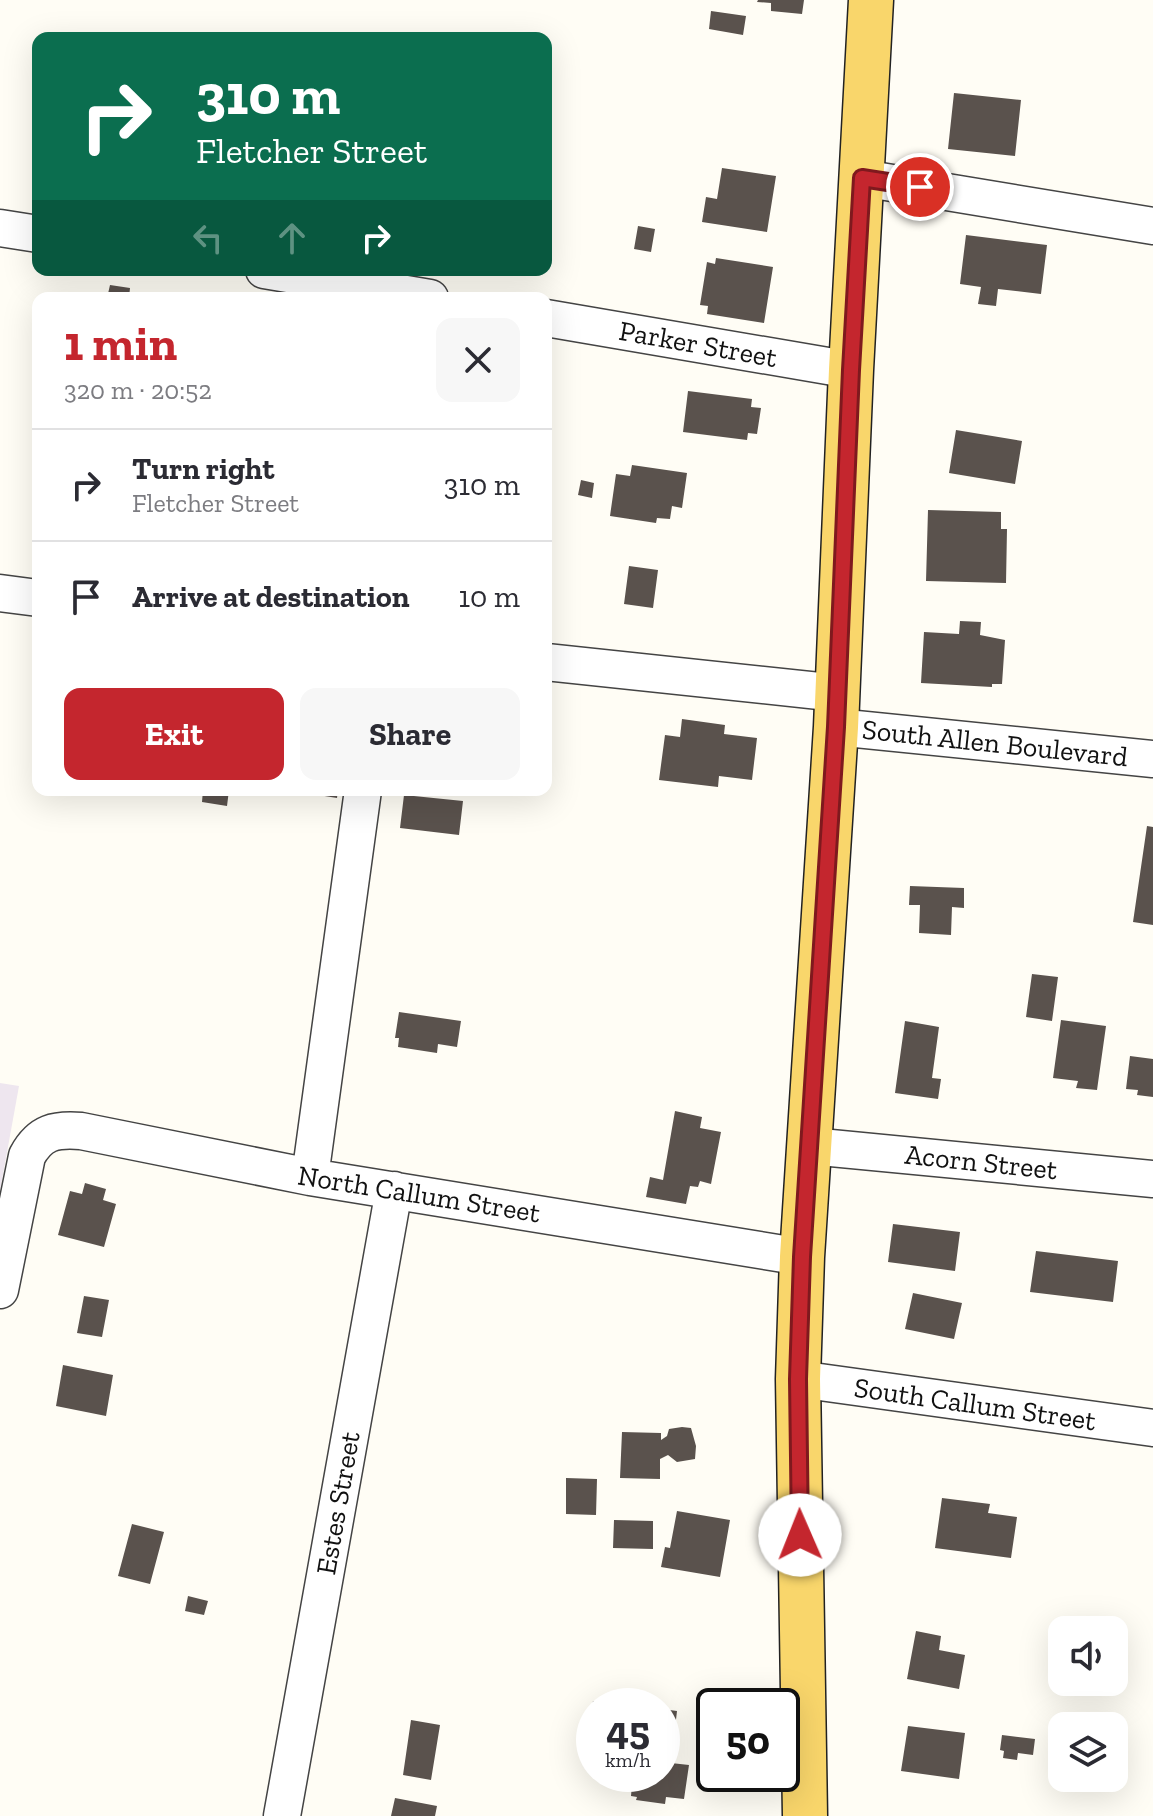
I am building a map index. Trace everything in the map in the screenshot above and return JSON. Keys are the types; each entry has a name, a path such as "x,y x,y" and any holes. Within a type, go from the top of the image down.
{"main road":[{"path":"805,1816 798,1379 802,1257 837,710 871,0"}],"street":[{"path":"862,178 1153,226"},
{"path":"0,228 32,233"},
{"path":"300,276 394,292"},
{"name":"Parker Street","path":"552,319 851,370"},
{"path":"0,593 32,597"},
{"name":"South Allen Boulevard","path":"552,663 1153,759"},
{"path":"310,1177 362,796"},
{"name":"North Callum Street","path":"0,1290 20,1177 27,1156 39,1138 59,1129 310,1177 802,1257"},
{"name":"Acorn Street","path":"810,1146 1153,1179"},
{"name":"Estes Street","path":"282,1816 394,1190"},
{"name":"South Callum Street","path":"798,1379 1153,1428"}],"shaded area":[{"path":"0,1083 19,1086 0,1191"}],"building":[{"path":"758,0 804,0 802,14 771,11 771,3"},
{"path":"711,11 746,16 743,35 709,29"},
{"path":"954,93 1021,100 1015,156 948,149"},
{"path":"722,168 776,176 767,232 702,222 706,197 717,199"},
{"path":"638,226 655,229 651,252 634,249"},
{"path":"966,235 1047,245 1041,294 998,289 996,306 978,304 981,287 960,284"},
{"path":"716,258 773,267 764,323 707,314 708,306 700,305 707,262 715,264"},
{"path":"110,285 130,288 130,292 108,292"},
{"path":"688,391 752,399 751,407 761,408 757,434 748,433 747,440 683,432"},
{"path":"956,430 1022,441 1015,484 949,473"},
{"path":"632,465 687,473 682,508 672,506 670,519 657,518 656,523 610,516 616,474 630,476"},
{"path":"581,480 594,483 592,498 578,495"},
{"path":"928,510 1001,512 1001,529 1007,529 1006,583 926,581"},
{"path":"629,566 658,570 653,608 624,604"},
{"path":"960,621 981,622 980,635 1005,640 1002,684 992,684 992,687 921,683 924,632 959,634"},
{"path":"682,719 725,725 724,734 757,738 752,780 719,776 718,787 659,780 665,735 680,737"},
{"path":"202,796 228,796 227,806 202,802"},
{"path":"404,796 463,801 459,835 400,828"},
{"path":"1147,826 1153,827 1153,925 1133,922"},
{"path":"910,886 964,888 964,908 952,907 951,935 919,933 920,905 909,905"},
{"path":"1032,974 1058,977 1052,1021 1026,1017"},
{"path":"399,1012 461,1021 457,1047 438,1044 437,1053 398,1047 399,1038 395,1038"},
{"path":"1061,1020 1106,1026 1097,1090 1076,1088 1078,1081 1053,1078"},
{"path":"905,1021 939,1027 932,1078 941,1079 938,1099 895,1093"},
{"path":"1130,1056 1153,1059 1153,1097 1137,1095 1138,1090 1126,1089"},
{"path":"675,1111 702,1117 700,1128 721,1132 711,1184 700,1181 698,1187 690,1186 686,1204 646,1197 650,1177 663,1180"},
{"path":"85,1183 106,1189 103,1200 116,1204 104,1247 58,1235 70,1191 82,1194"},
{"path":"893,1224 960,1232 955,1271 888,1262"},
{"path":"1036,1251 1118,1261 1113,1302 1030,1292"},
{"path":"913,1293 962,1303 954,1339 905,1329"},
{"path":"84,1296 109,1300 102,1337 77,1333"},
{"path":"63,1365 113,1375 106,1416 56,1406"},
{"path":"691,1428 696,1446 695,1459 677,1462 668,1455 660,1459 660,1479 620,1478 622,1432 661,1433 661,1440 667,1436 669,1429"},
{"path":"566,1478 597,1479 596,1515 566,1514"},
{"path":"942,1498 990,1504 988,1513 1017,1517 1011,1558 935,1548"},
{"path":"677,1511 730,1520 720,1577 661,1567 665,1547 670,1548"},
{"path":"614,1520 653,1521 653,1549 613,1548"},
{"path":"132,1524 164,1532 150,1584 118,1576"},
{"path":"188,1596 208,1601 204,1615 185,1611"},
{"path":"916,1631 941,1636 939,1650 965,1655 959,1689 907,1679"},
{"path":"411,1720 440,1725 431,1780 403,1775"},
{"path":"908,1726 965,1733 959,1779 901,1771"},
{"path":"1002,1735 1035,1739 1033,1755 1018,1753 1017,1760 1003,1758 1004,1751 1000,1750"},
{"path":"680,1764 689,1765 684,1799 666,1797 665,1804 636,1800 637,1797 631,1796 631,1792 680,1792"},
{"path":"395,1798 437,1806 435,1816 391,1816"}],"route":[{"path":"800,1535 798,1379 802,1257 836,727 862,178 920,187"}]}
